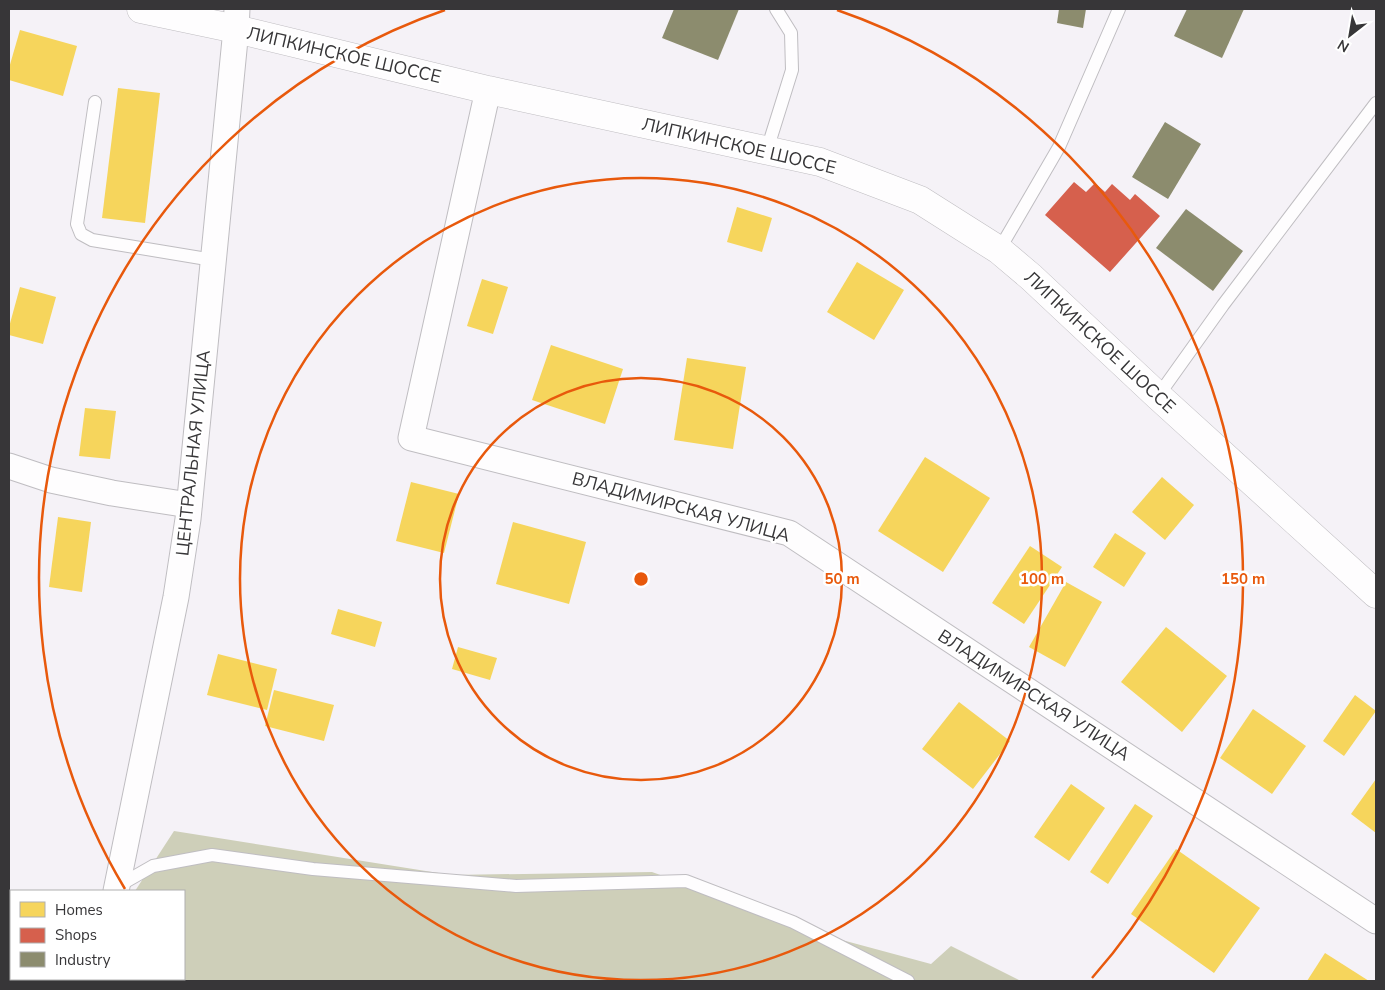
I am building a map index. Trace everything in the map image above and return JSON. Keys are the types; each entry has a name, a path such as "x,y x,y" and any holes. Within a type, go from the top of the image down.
{"street":[{"name":"ЛИПКИНСКОЕ ШОССЕ","path":"140,9 237,19 488,90 820,162 920,200 999,250 1031,277 1158,396 1376,594"},
{"name":"ЦЕНТРАЛЬНАЯ УЛИЦА","path":"117,889 176,597 190,505 237,19"},
{"name":"ВЛАДИМИРСКАЯ УЛИЦА","path":"488,90 411,438 789,533 1376,921"},
{"path":"9,466 51,480 112,493 190,505"}],"lane":[{"path":"767,150 792,70 790,34 776,9"},
{"path":"999,250 1059,147 1119,9"},
{"path":"94,102 77,224 81,234 92,240 214,260"},
{"path":"1158,396 1223,304 1376,103"},
{"path":"117,889 153,866 212,855 313,868 516,886 686,881 794,922 908,981"}],"green space":[{"path":"174,831 451,875 652,872 842,940 931,964 951,946 1021,981 69,981 185,980 185,890 136,890"}],"building: Homes":[{"path":"20,30 77,46 63,96 9,80 9,68"},
{"path":"118,88 160,93 145,223 102,218"},
{"path":"737,207 772,218 762,252 727,242"},
{"path":"857,262 904,290 874,340 827,312"},
{"path":"482,279 508,287 493,334 467,326"},
{"path":"20,287 56,297 43,344 9,335 9,327"},
{"path":"551,345 623,369 605,424 532,400"},
{"path":"687,358 746,367 733,449 674,440"},
{"path":"85,408 116,411 110,459 79,456"},
{"path":"925,457 990,498 943,572 878,531"},
{"path":"1162,477 1194,505 1165,540 1132,512"},
{"path":"411,482 459,494 444,553 396,541"},
{"path":"58,517 91,522 82,592 49,587"},
{"path":"513,522 586,542 569,604 496,584"},
{"path":"1115,533 1146,553 1124,587 1093,567"},
{"path":"1030,546 1062,567 1024,624 992,603"},
{"path":"1066,582 1102,602 1065,667 1029,647"},
{"path":"338,609 382,622 375,647 331,634"},
{"path":"1166,627 1227,676 1182,732 1121,682"},
{"path":"458,647 497,658 490,680 452,669"},
{"path":"218,654 277,669 267,710 207,695"},
{"path":"274,690 334,705 324,741 265,726"},
{"path":"1355,695 1376,711 1344,756 1323,741"},
{"path":"959,702 1010,741 973,789 922,749"},
{"path":"1253,709 1306,746 1272,794 1220,758"},
{"path":"1376,779 1376,833 1351,814"},
{"path":"1071,784 1105,808 1069,861 1034,837"},
{"path":"1135,804 1153,816 1108,884 1090,872"},
{"path":"1176,849 1260,908 1214,973 1131,914"},
{"path":"1325,953 1369,981 1307,981"}],"building: Shops":[{"path":"1074,182 1086,192 1095,183 1105,192 1112,184 1130,200 1135,194 1160,216 1110,272 1045,215"}],"building: Industry":[{"path":"674,9 739,9 718,60 662,38"},
{"path":"1059,9 1086,9 1083,28 1057,23"},
{"path":"1187,9 1244,9 1222,58 1174,36"},
{"path":"1165,122 1201,144 1168,199 1132,177"},
{"path":"1186,209 1243,251 1213,291 1156,248"}]}
